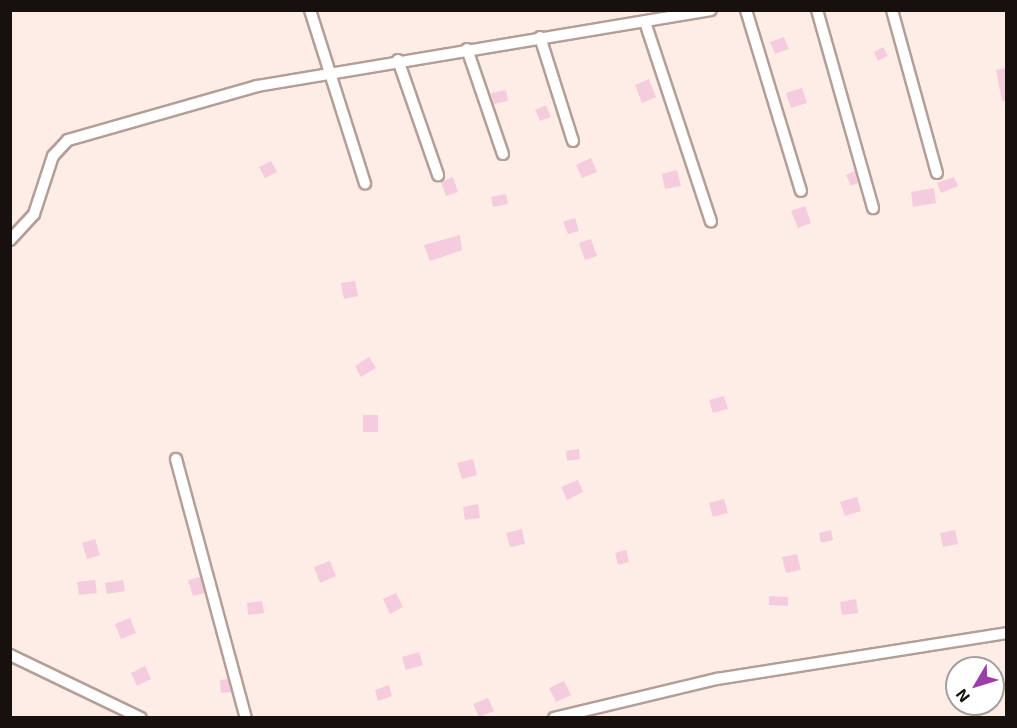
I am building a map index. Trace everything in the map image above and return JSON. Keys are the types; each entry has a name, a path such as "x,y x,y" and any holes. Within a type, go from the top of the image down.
{"street":[{"path":"310,10 334,73 365,183"},
{"path":"10,240 34,214 55,150 68,140 186,103 398,60 645,22 662,15 711,10"},
{"path":"746,10 801,191"},
{"path":"818,10 873,208"},
{"path":"891,10 937,173"},
{"path":"645,22 711,221"},
{"path":"540,37 573,141"},
{"path":"467,49 503,154"},
{"path":"398,60 438,175"},
{"path":"176,459 246,717"},
{"path":"554,717 717,679 1006,633"},
{"path":"10,655 141,717"}],"building":[{"path":"784,37 789,49 775,54 770,42"},
{"path":"883,47 888,56 878,61 874,52"},
{"path":"1006,68 1006,101 1002,101 996,70"},
{"path":"649,79 656,97 642,103 635,85"},
{"path":"802,88 807,103 791,108 786,93"},
{"path":"506,90 508,101 494,104 491,93"},
{"path":"546,105 551,117 540,121 535,110"},
{"path":"591,158 597,172 582,178 576,165"},
{"path":"271,161 277,172 265,178 259,167"},
{"path":"677,170 681,186 665,189 662,174"},
{"path":"855,171 858,183 851,186 846,175"},
{"path":"453,177 458,192 446,196 441,182"},
{"path":"954,177 958,186 941,193 937,183"},
{"path":"934,188 936,203 913,207 911,192"},
{"path":"506,194 508,204 493,207 491,197"},
{"path":"805,206 811,223 798,228 791,211"},
{"path":"575,218 579,231 568,234 563,222"},
{"path":"460,235 462,250 430,261 424,245"},
{"path":"591,239 597,256 585,260 579,243"},
{"path":"355,281 358,296 344,299 341,283"},
{"path":"369,357 376,368 361,377 355,366"},
{"path":"724,396 728,409 713,413 709,400"},
{"path":"363,415 378,415 378,432 363,432"},
{"path":"579,449 580,459 567,461 566,451"},
{"path":"473,459 477,475 462,479 457,463"},
{"path":"578,480 583,492 567,500 561,487"},
{"path":"857,497 861,511 845,516 840,502"},
{"path":"724,499 728,513 713,517 709,503"},
{"path":"478,504 480,518 465,520 463,507"},
{"path":"522,529 525,544 510,547 506,533"},
{"path":"831,530 833,540 821,543 819,533"},
{"path":"955,530 958,544 943,547 940,533"},
{"path":"95,539 100,555 87,559 82,543"},
{"path":"626,550 629,562 618,565 615,553"},
{"path":"797,554 801,570 786,573 782,557"},
{"path":"330,561 336,576 320,583 314,567"},
{"path":"200,577 205,593 193,596 188,580"},
{"path":"95,580 97,593 79,595 77,582"},
{"path":"123,580 125,591 107,594 105,583"},
{"path":"396,593 403,607 390,614 383,599"},
{"path":"769,596 788,597 788,606 769,605"},
{"path":"856,599 858,613 842,615 840,602"},
{"path":"262,601 264,613 248,615 247,603"},
{"path":"130,618 136,633 121,639 115,624"},
{"path":"419,652 423,665 406,670 402,657"},
{"path":"145,666 151,679 137,686 131,673"},
{"path":"228,679 231,692 221,693 220,680"},
{"path":"564,681 571,695 556,702 549,688"},
{"path":"389,685 392,696 378,701 375,690"},
{"path":"488,698 494,711 479,717 473,704"}]}
